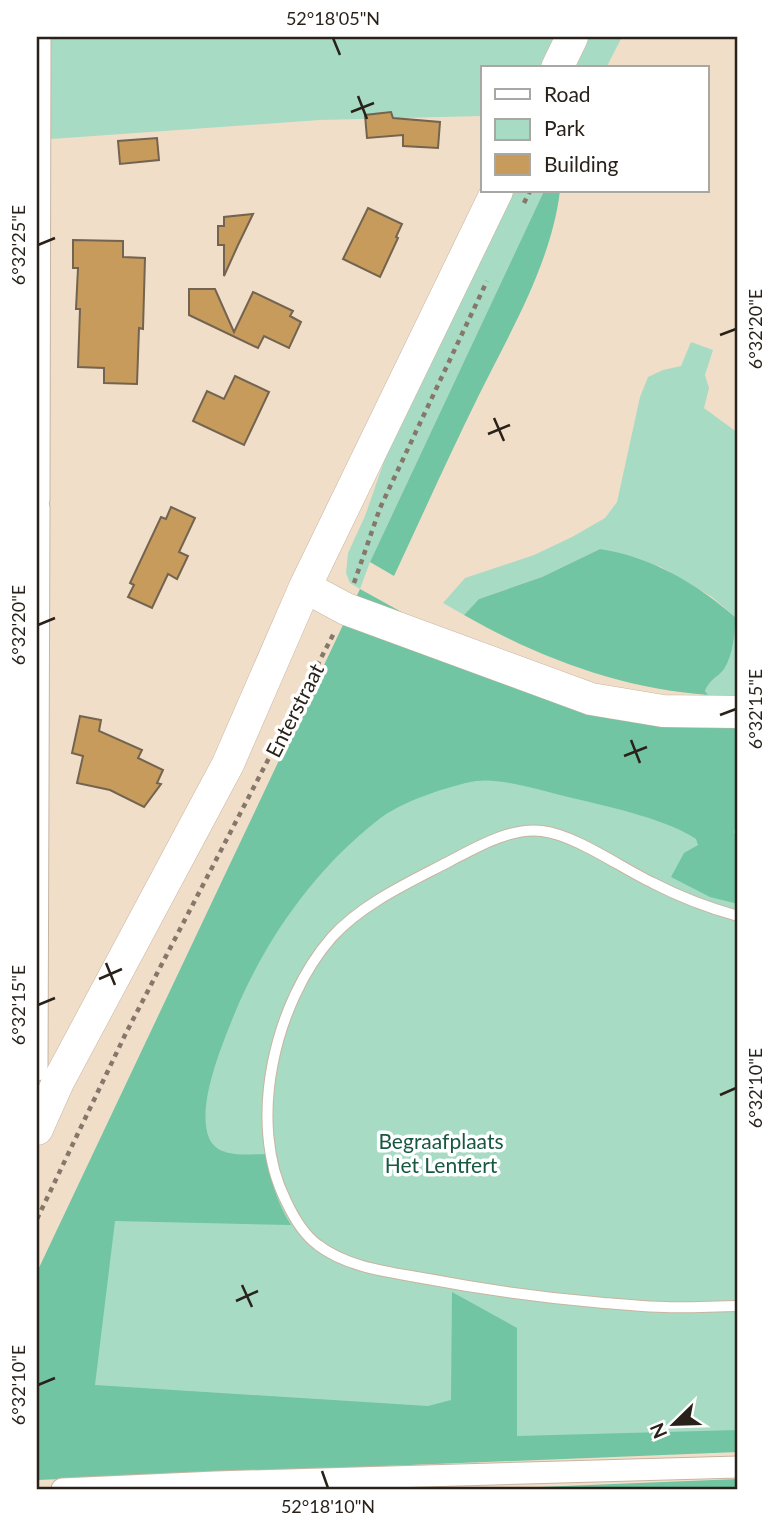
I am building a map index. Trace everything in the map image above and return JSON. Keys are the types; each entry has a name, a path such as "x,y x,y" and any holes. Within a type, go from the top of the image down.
{"main road":[{"path":"557,66 572,37"},
{"name":"Enterstraat","path":"37,1129 44,1074 228,764 305,587 497,192"},
{"path":"305,587 346,609 591,699 663,710 738,712"}],"street":[{"path":"40,37 39,504 44,1074"},
{"path":"62,1489 738,1467"}],"lane":[{"path":"738,916 654,884 573,841 541,831 502,836 386,896 351,920 334,936 318,955 290,1006 277,1045 267,1103 268,1147 278,1186 293,1216 315,1244 343,1261 488,1290 566,1300 662,1307 738,1306"}],"path":[{"path":"518,215 530,192"},
{"name":"Enterstraat","path":"37,1219 126,1033 346,609 363,551 380,508 489,277"}],"green space":[{"path":"51,37 559,37 545,66 481,66 481,116 320,120 51,139"},
{"path":"585,37 622,37 607,66 571,66"},
{"path":"511,192 544,192 370,562 360,589 350,583 346,573 348,553 365,516 390,444"},
{"path":"544,192 560,192 548,245 528,297 467,419 394,576 370,562"},
{"path":"691,342 713,350 705,375 709,388 704,408 738,433 738,696 708,695 705,691 706,686 716,677 735,617 712,597 661,567 600,549 542,577 479,599 464,615 443,603 465,578 534,555 605,518 617,502 640,397 648,377 681,366"},
{"path":"600,549 637,558 672,573 705,593 735,617 730,657 724,669 706,688 708,695 644,686 582,669 522,645 464,615 479,599 542,577"},
{"path":"360,589 481,656 738,722 738,819 734,832 738,841 738,904 710,897 671,877 684,853 698,845 696,839 671,826 640,815 528,787 487,780 438,791 387,813 333,861 312,884 276,934 246,987 234,1015 217,1059 208,1093 206,1125 213,1145 226,1152 267,1154 275,1191 291,1225 115,1221 95,1385 428,1406 451,1400 452,1292 517,1328 517,1436 738,1430 738,1452 37,1480 37,1272"},
{"name":"Begraafplaats Het Lentfert","path":"355,653 738,753 738,1441 388,1453 37,1378 37,1304"},
{"path":"738,1479 738,1489 492,1489"}],"building":[{"path":"391,112 393,118 440,122 438,148 403,146 403,135 367,138 365,115"},
{"path":"157,138 159,160 120,164 118,141"},
{"path":"368,208 402,224 380,277 343,259"},
{"path":"253,214 224,276 224,245 218,245 218,226 224,226 224,217"},
{"path":"73,240 123,241 123,257 145,258 143,329 139,328 137,384 104,383 104,368 78,367 80,309 76,309 78,268 73,268"},
{"path":"189,289 215,289 234,332 253,292 293,311 290,316 301,322 289,348 264,336 258,348 189,315"},
{"path":"235,376 269,392 244,445 193,421 207,391 224,399"},
{"path":"171,507 195,518 179,552 188,556 177,579 168,574 152,608 128,597 134,585 130,583 161,517 166,519"},
{"path":"80,716 101,720 99,731 142,750 138,758 163,770 157,783 161,784 144,807 110,790 77,783 83,756 72,753"}]}
